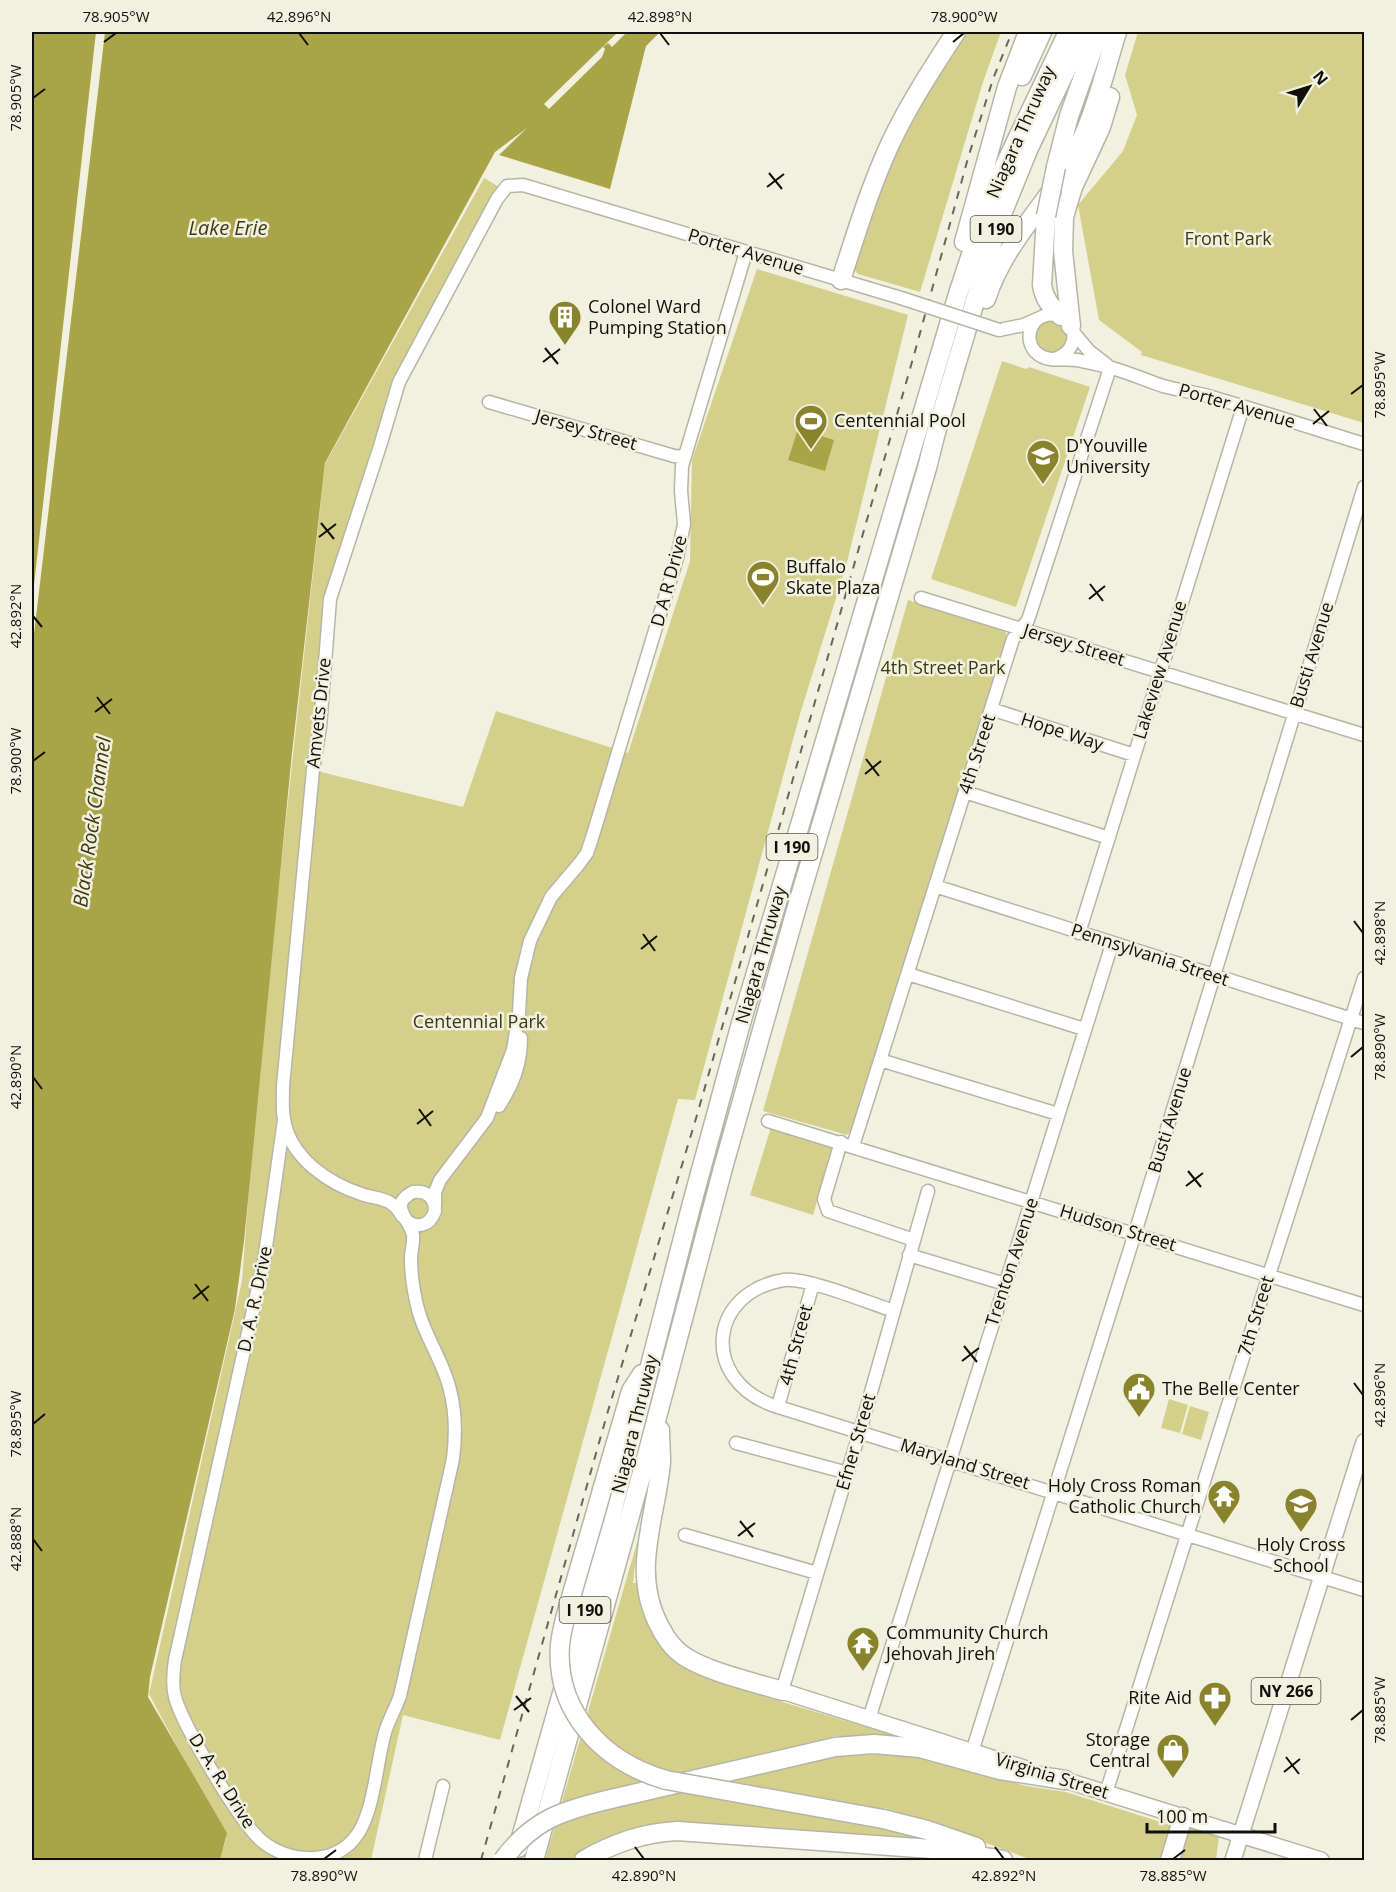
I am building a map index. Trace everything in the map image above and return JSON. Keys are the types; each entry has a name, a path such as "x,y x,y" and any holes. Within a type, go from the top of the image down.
{"highway":[{"path":"841,280 891,143 905,115 956,32"},
{"path":"958,294 960,255 1007,87 1028,32"},
{"path":"1000,116 1017,88 1042,32"},
{"name":"Niagara Thruway","path":"514,1860 596,1574 744,1013 958,294 987,206 1000,175 1068,32"},
{"name":"Niagara Thruway","path":"534,1860 792,921 998,224 1028,150 1084,32"},
{"path":"1069,325 1049,304 1043,293 1046,216 1072,107 1099,32"},
{"path":"927,468 943,440 981,313 1000,263 1076,152 1089,122 1117,32"},
{"path":"1069,325 1063,251 1065,217 1073,187 1101,127 1130,32"},
{"path":"652,1358 631,1391 560,1642 561,1666 569,1700 579,1720 594,1740 622,1763 637,1771 666,1780 883,1819 927,1830 1011,1860"},
{"path":"659,1409 661,1461 646,1557 647,1593 656,1620 669,1642 687,1658 703,1666 782,1691"},
{"path":"503,1860 528,1832 551,1817 576,1807 835,1747 874,1744 920,1748 1000,1770 1065,1780"},
{"path":"1170,1860 1183,1817"},
{"path":"584,1860 623,1841 652,1833 677,1831 932,1849 1003,1860"}],"main road":[{"name":"NY 266","path":"1233,1860 1365,1442"},
{"name":"Virginia Street","path":"782,1691 1322,1860"}],"street":[{"name":"Porter Avenue","path":"497,199 507,186 524,185 901,298 999,330 1023,340 1046,359 1077,360 1110,368 1365,444"},
{"name":"Amvets Drive","path":"388,1201 347,1189 316,1171 292,1142 284,1120 283,1086 313,770 320,727 330,599 381,446 399,382 497,199"},
{"name":"D A R Drive","path":"440,1180 487,1118 511,1058 519,1013 520,978 530,941 551,897 579,864 592,838 682,541 684,524 681,475 684,457 746,252"},
{"path":"999,330 1024,325 1053,314 1069,325 1072,347 1061,357 1054,359"},
{"path":"1033,350 1029,337 1030,330 1038,318"},
{"name":"Porter Avenue","path":"1069,325 1089,351 1110,368"},
{"name":"4th Street","path":"914,1240 828,1211 824,1199 880,1060 1013,639 1028,620 1110,368"},
{"name":"Jersey Street","path":"489,402 684,457"},
{"name":"Lakeview Avenue","path":"1079,933 1243,407"},
{"name":"Busti Avenue","path":"972,1752 1365,487"},
{"name":"Jersey Street","path":"921,598 1365,735"},
{"name":"Hope Way","path":"991,709 1134,755"},
{"path":"965,792 1109,838"},
{"name":"Pennsylvania Street","path":"935,886 1365,1023"},
{"name":"Trenton Avenue","path":"869,1719 1112,944"},
{"path":"908,974 1084,1029"},
{"name":"7th Street","path":"1106,1792 1365,978"},
{"path":"880,1060 1058,1114"},
{"name":"D. A. R. Drive","path":"284,1120 264,1262 173,1677 179,1708 201,1750 244,1820 262,1841 277,1851 291,1856 310,1858 333,1854 345,1848 361,1828 367,1812 386,1729 400,1696 453,1459 456,1434 450,1390 444,1368 427,1334 417,1305 411,1273 412,1234 404,1218"},
{"name":"Hudson Street","path":"768,1121 1365,1305"},
{"path":"388,1201 397,1200 440,1180"},
{"path":"413,1241 417,1232 433,1217 435,1192 440,1180"},
{"path":"404,1218 402,1202 411,1192 421,1191 428,1194 435,1208"},
{"name":"Efner Street","path":"782,1691 848,1473 928,1191"},
{"path":"388,1201 414,1225 424,1225 429,1222"},
{"path":"909,1255 1005,1284"},
{"name":"Maryland Street","path":"894,1311 796,1280 769,1284 744,1298 734,1308 727,1320 722,1346 724,1358 729,1370 744,1389 759,1400 1365,1590"},
{"name":"4th Street","path":"775,1405 813,1284"},
{"path":"736,1443 848,1473"},
{"path":"686,1535 818,1573"},
{"path":"425,1860 443,1786"}],"green space":[{"path":"965,32 1001,32 983,82 920,292 858,274 854,265 881,187 918,109"},
{"name":"Front Park","path":"1138,32 1364,32 1364,423 1141,355 1142,352 1099,320 1078,205 1123,151 1137,115 1125,75"},
{"name":"Centennial Park","path":"484,178 503,189 399,382 330,599 313,770 463,807 496,711 628,753 690,561 692,460 757,269 908,315 846,566 800,714 695,1100 678,1099 500,1740 403,1715 371,1860 220,1860 226,1838 149,1694 242,1281 257,1083 325,464"},
{"path":"1051,320 1063,325 1068,337 1063,349 1051,354 1039,349 1034,337 1039,325"},
{"name":"D'Youville University","path":"1002,361 1026,369 1029,367 1090,387 1016,607 931,579"},
{"name":"4th Street Park","path":"908,600 1004,630 1007,635 852,1130 847,1135 763,1111"},
{"path":"771,1127 834,1146 813,1215 750,1195"},
{"path":"1169,1399 1188,1405 1180,1433 1161,1428"},
{"path":"1190,1406 1209,1412 1201,1440 1182,1434"},
{"path":"638,1539 633,1583 637,1583 641,1608 652,1633 659,1642 692,1671 752,1693 921,1743 884,1736 836,1736 635,1784 608,1794 610,1806 841,1756 905,1754 932,1758 1026,1786 1066,1792 1173,1826 1160,1860 1032,1860 884,1808 882,1824 950,1846 665,1826 623,1832 572,1860 545,1860"},
{"path":"1189,1826 1219,1836 1216,1860 1179,1860"}],"water":[{"name":"Lake Erie","path":"32,32 660,32 646,46 610,189 499,155 527,128 495,152 325,463 292,753 244,1241 235,1309 150,1677 148,1697 227,1833 220,1860 32,1860"},
{"name":"Centennial Pool","path":"798,429 834,440 825,471 788,460"}],"pier":[{"path":"96,32 105,32 32,651 32,603"},
{"path":"618,32 627,32 612,47 608,43 603,47 605,49 602,57 549,109 544,104"}],"railway":[{"path":"481,1860 608,1411 697,1115 968,158 993,79 1012,32"}],"place":[{"name":"Colonel Ward Pumping Station","path":"565,346"},
{"name":"Centennial Pool","path":"811,450"},
{"name":"D'Youville University","path":"1043,485"},
{"name":"Buffalo Skate Plaza","path":"763,606"},
{"name":"The Belle Center","path":"1139,1418"},
{"name":"Holy Cross Roman Catholic Church","path":"1224,1525"},
{"name":"Holy Cross School","path":"1301,1533"},
{"name":"Community Church Jehovah Jireh","path":"863,1672"},
{"name":"Rite Aid","path":"1215,1727"},
{"name":"Storage Central","path":"1173,1779"}],"water label":[{"name":"Black Rock Channel","path":"92,822"}]}
